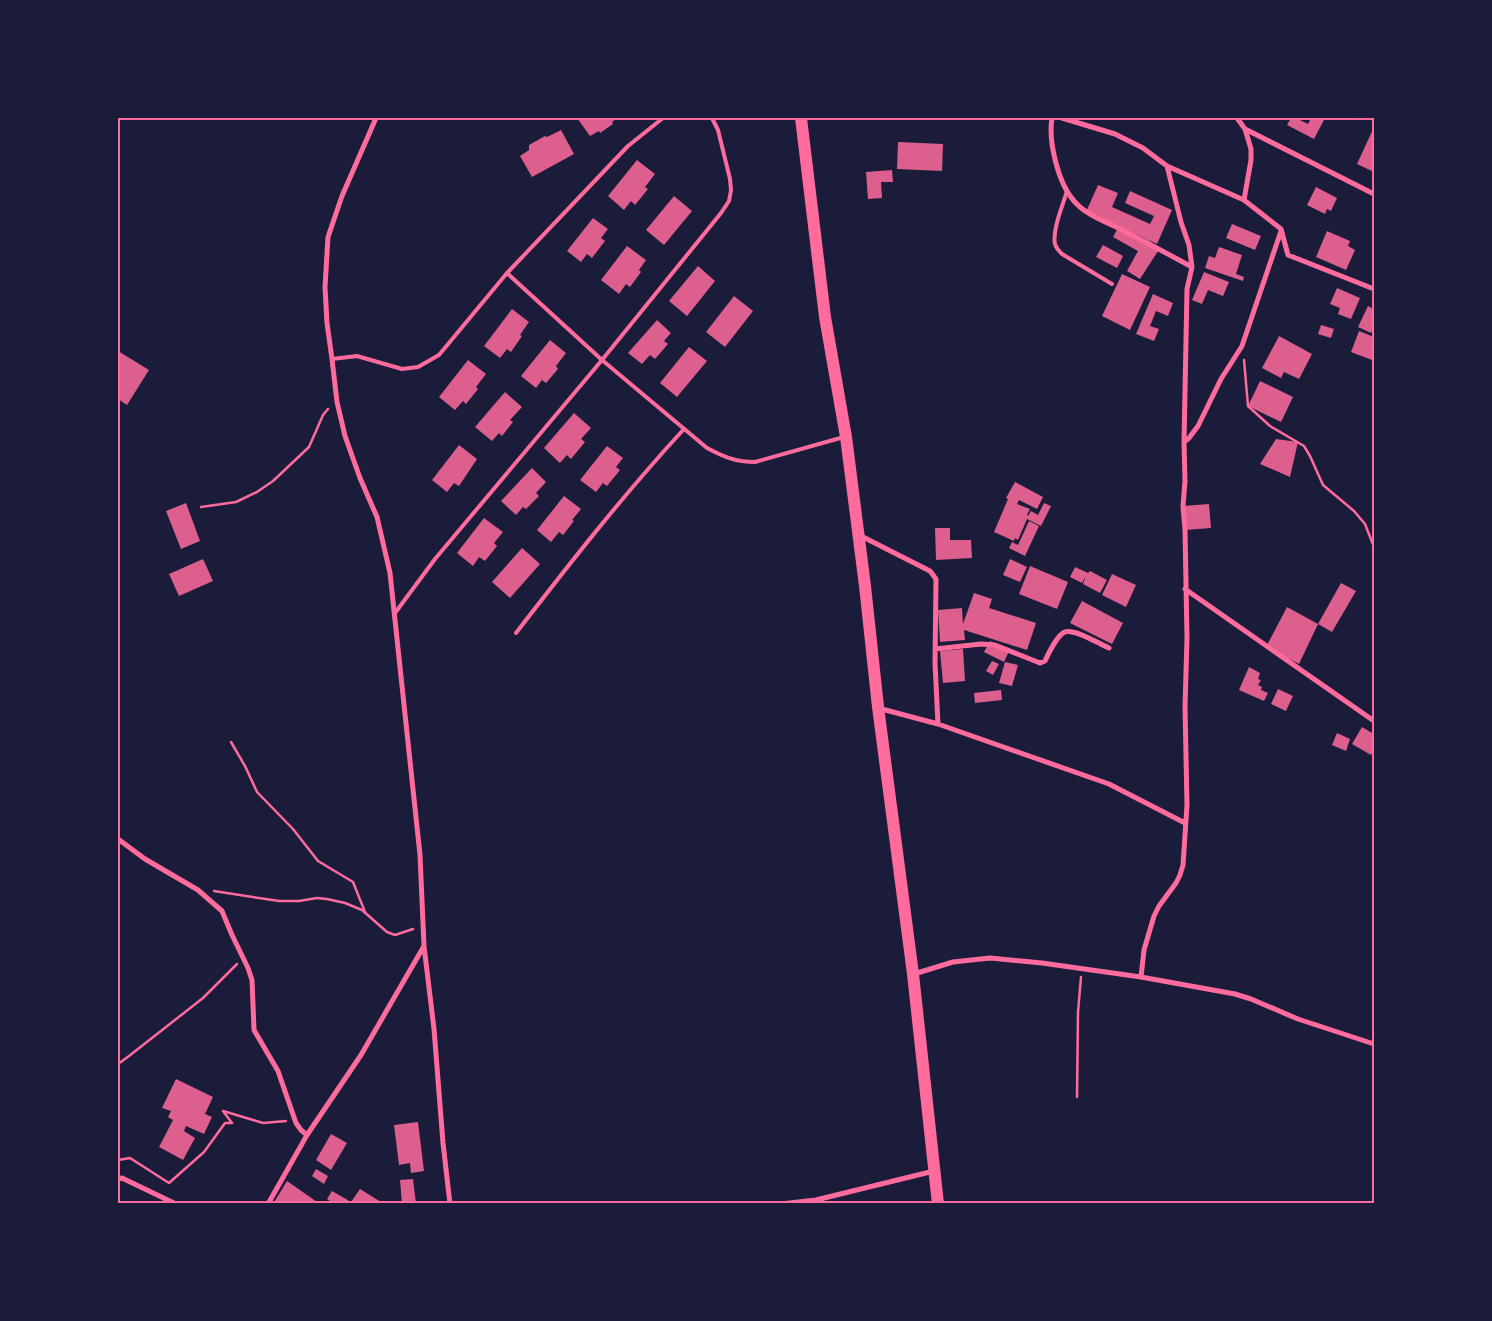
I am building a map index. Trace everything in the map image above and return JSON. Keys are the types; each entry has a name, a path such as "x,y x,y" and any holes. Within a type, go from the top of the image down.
{"main road":[{"path":"801,118 825,317 846,437 878,707 913,974 938,1204"}],"street":[{"path":"376,118 342,196 328,237 325,287 326,323 337,402 345,436 377,518 390,573 420,855 424,946 434,1029 450,1204"},
{"path":"1052,118 1050,129 1052,148 1067,191 1074,202 1086,212 1192,267"},
{"path":"1062,118 1115,134 1142,148 1167,166 1244,200 1281,229 1288,255 1374,289"},
{"path":"1237,118 1245,129 1251,160 1244,200"},
{"path":"1245,129 1374,194"},
{"path":"1141,977 1144,950 1154,916 1176,883 1182,870 1187,805 1185,707 1187,638 1183,506 1188,289 1192,267 1190,245 1181,222 1167,166"},
{"path":"1184,442 1190,438 1198,426 1222,379 1242,346 1281,229"},
{"path":"858,534 930,571 936,579 935,649 938,724"},
{"path":"1185,589 1374,721"},
{"path":"935,649 981,644 995,645 1042,663 1060,635 1065,631 1072,631 1109,648"},
{"path":"878,707 938,724 1109,784 1185,823"},
{"path":"118,839 145,859 198,890 222,910 252,980 254,1030 278,1071 295,1120 301,1130 307,1135"},
{"path":"268,1204 307,1135 361,1055 424,946"},
{"path":"913,974 953,962 990,958 1082,968 1235,994 1298,1019 1374,1044"},
{"path":"781,1204 815,1203 934,1171"},
{"path":"118,1179 122,1178 176,1204"}],"lane":[{"path":"332,359 357,356 402,369 418,366 439,355 507,273 628,146 663,118"},
{"path":"395,612 435,559 602,360 729,201 730,179 718,130 712,118"},
{"path":"1067,191 1054,233 1057,249 1062,254 1112,284"},
{"path":"507,273 602,360 707,448 722,456 740,462 756,462 846,437"},
{"path":"516,634 581,548 639,478 684,429"}],"path":[{"path":"1242,346 1248,406 1270,426 1304,446 1323,485 1354,511 1365,524 1374,547"},
{"path":"201,507 236,502 257,492 273,481 309,447 323,415 337,402"},
{"path":"231,742 258,792 318,861 353,882 365,913"},
{"path":"198,890 280,901 299,901 317,898 345,903 362,910 387,932 395,935 423,925"},
{"path":"118,1064 203,998 243,958"},
{"path":"1077,1097 1078,1012 1082,968"},
{"path":"118,1160 130,1158 169,1182 204,1152 225,1124 232,1123 223,1111 263,1123 295,1120"}],"building":[{"path":"577,118 617,118 612,122 613,124 600,133 599,131 590,136"},
{"path":"1291,118 1296,118 1308,124 1311,118 1325,118 1314,139 1287,125"},
{"path":"1374,127 1374,172 1357,164"},
{"path":"561,130 574,154 532,177 520,156 529,150 529,145"},
{"path":"898,142 943,144 942,171 897,169"},
{"path":"637,160 655,174 645,187 648,189 635,205 631,201 624,210 608,196"},
{"path":"892,170 893,182 881,182 882,198 868,199 866,172"},
{"path":"1098,185 1118,193 1112,207 1150,224 1154,216 1125,203 1130,191 1172,210 1157,244 1086,212"},
{"path":"1316,187 1337,198 1331,211 1327,209 1325,214 1307,205"},
{"path":"674,196 692,211 664,245 646,230"},
{"path":"593,218 608,229 601,238 605,241 592,258 587,254 581,262 567,251"},
{"path":"1232,224 1261,236 1255,250 1226,238"},
{"path":"1118,228 1143,242 1146,239 1160,248 1140,279 1127,271 1138,251 1113,237"},
{"path":"1327,231 1350,241 1348,246 1355,250 1346,270 1316,257"},
{"path":"1103,245 1123,256 1117,268 1096,257"},
{"path":"627,246 646,260 639,270 641,272 630,287 626,284 619,294 601,280"},
{"path":"1219,247 1242,255 1236,274 1244,277 1243,281 1205,268 1209,256 1215,258"},
{"path":"698,266 715,281 687,316 669,301"},
{"path":"1204,272 1229,282 1223,296 1208,290 1202,304 1192,300"},
{"path":"1122,274 1150,287 1130,330 1102,316"},
{"path":"1337,288 1360,298 1351,319 1338,314 1340,308 1330,304"},
{"path":"1153,294 1173,303 1168,316 1156,311 1150,326 1159,329 1154,341 1136,334"},
{"path":"734,296 753,311 725,347 706,332"},
{"path":"1368,306 1374,309 1374,326 1371,333 1358,327"},
{"path":"512,309 529,322 511,352 507,349 500,358 484,346"},
{"path":"657,320 671,333 664,341 668,344 655,359 650,355 642,364 628,353"},
{"path":"1321,325 1334,329 1331,338 1318,334"},
{"path":"1359,331 1374,337 1374,355 1372,360 1351,352"},
{"path":"1279,336 1312,354 1299,379 1284,372 1281,378 1262,368"},
{"path":"550,340 566,353 556,366 558,369 546,383 542,380 536,388 521,376"},
{"path":"689,347 707,361 677,397 660,383"},
{"path":"118,351 149,370 127,405 118,399"},
{"path":"468,360 486,374 476,387 478,389 466,404 463,401 455,410 439,397"},
{"path":"1260,381 1293,397 1281,422 1248,406"},
{"path":"505,392 522,407 510,420 513,422 502,436 499,433 492,441 475,427"},
{"path":"574,413 591,428 581,439 585,442 571,459 567,455 560,463 544,448"},
{"path":"1276,439 1298,442 1290,477 1260,464"},
{"path":"459,445 477,459 459,486 454,483 447,492 432,480"},
{"path":"607,446 623,458 616,467 620,470 607,486 603,483 596,492 580,480"},
{"path":"532,468 546,482 536,493 539,496 526,509 523,507 516,515 501,501"},
{"path":"1015,482 1043,497 1037,509 1019,500 1017,504 1030,509 1028,516 1031,511 1038,515 1044,503 1051,506 1041,526 1027,519 1018,540 1015,538 1014,541 994,532 1008,499 1006,498"},
{"path":"564,496 581,509 563,535 559,532 551,542 537,530"},
{"path":"186,503 200,541 181,549 166,511"},
{"path":"1209,504 1211,528 1185,530 1183,506"},
{"path":"484,518 503,532 494,543 497,546 485,561 479,557 473,566 457,553"},
{"path":"1029,521 1039,526 1025,556 1009,548 1012,542 1018,545"},
{"path":"935,528 950,528 950,540 971,540 972,558 936,560"},
{"path":"522,548 540,564 510,598 492,582"},
{"path":"203,559 213,581 179,596 169,574"},
{"path":"1010,559 1027,567 1020,582 1003,575"},
{"path":"1030,566 1068,582 1057,609 1019,594"},
{"path":"1075,567 1088,573 1090,571 1107,580 1100,593 1083,584 1086,576 1082,583 1070,577"},
{"path":"1112,574 1136,585 1126,607 1102,595"},
{"path":"1341,583 1356,591 1332,632 1318,624"},
{"path":"974,593 992,599 989,608 1036,623 1027,650 964,630 965,640 940,642 938,610 962,608 963,624"},
{"path":"1082,601 1123,623 1112,644 1070,623"},
{"path":"1287,607 1318,624 1299,664 1266,647"},
{"path":"990,641 1009,651 1004,662 984,652"},
{"path":"963,649 965,681 943,683 940,651"},
{"path":"992,661 999,664 993,675 986,671"},
{"path":"1005,662 1018,665 1012,686 999,683"},
{"path":"1249,667 1260,673 1258,679 1261,680 1258,685 1262,687 1261,690 1268,693 1264,701 1239,690"},
{"path":"1278,689 1293,696 1286,711 1271,704"},
{"path":"1001,690 1002,700 975,703 974,693"},
{"path":"1362,727 1374,734 1374,749 1371,755 1352,744"},
{"path":"1337,733 1350,739 1346,751 1332,745"},
{"path":"176,1079 213,1097 205,1114 212,1117 204,1134 186,1126 184,1131 195,1138 183,1160 159,1147 173,1120 168,1117 171,1111 162,1108"},
{"path":"418,1122 424,1171 411,1173 410,1163 399,1165 394,1125"},
{"path":"331,1134 347,1143 331,1170 316,1160"},
{"path":"316,1169 328,1176 324,1184 312,1176"},
{"path":"413,1179 416,1204 402,1204 400,1180"},
{"path":"287,1181 320,1204 273,1204"},
{"path":"360,1189 381,1202 380,1204 334,1204 327,1199 332,1191 351,1202"}]}
